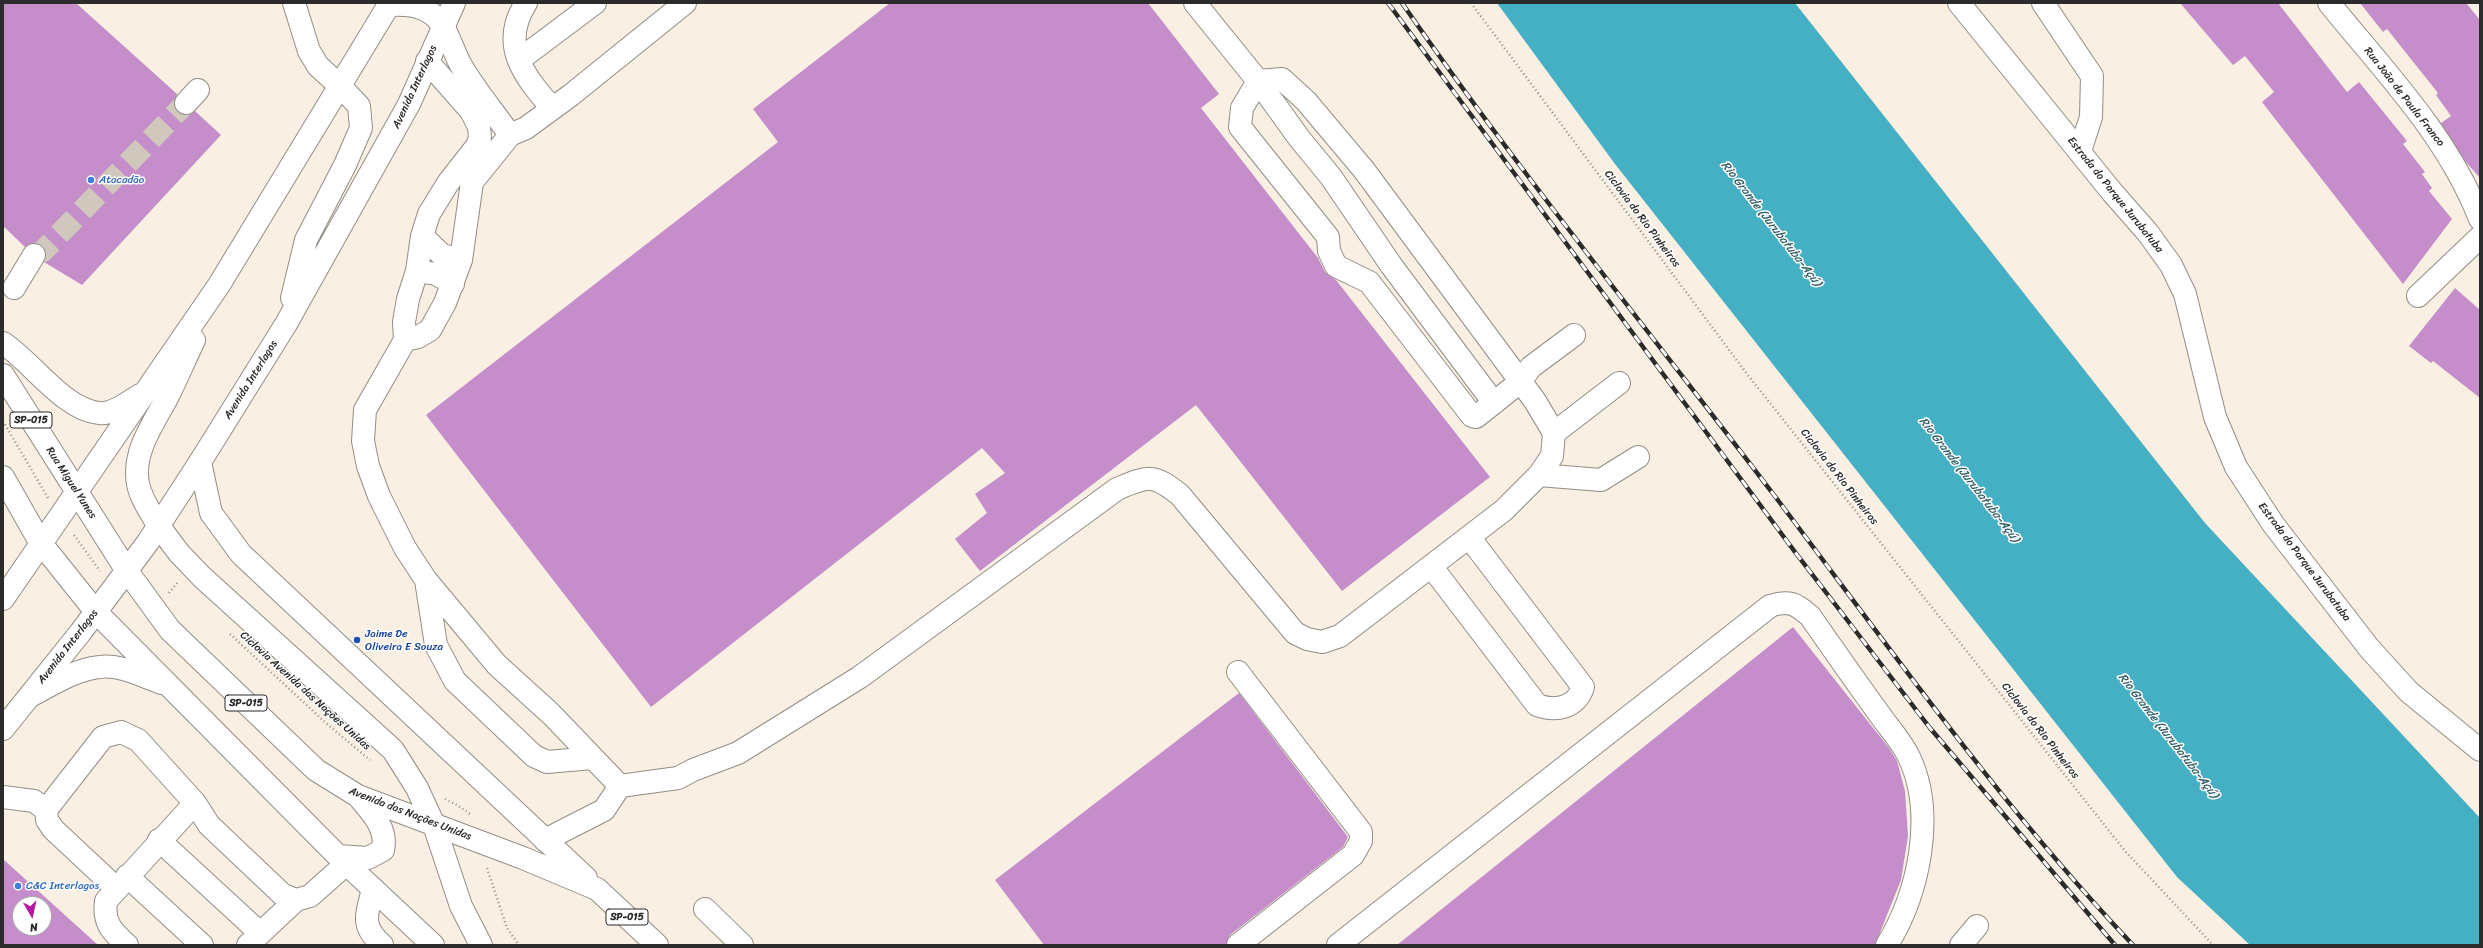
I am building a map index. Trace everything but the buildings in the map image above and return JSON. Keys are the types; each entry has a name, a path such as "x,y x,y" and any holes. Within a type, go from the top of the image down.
{"main road":[{"path":"286,324 306,240 352,151 361,128 359,106 318,66 309,51 294,3"},
{"name":"Avenida Interlagos","path":"3,729 32,694 127,571 200,462 286,324 409,104 454,3"},
{"path":"526,3 520,12 514,30 512,45 536,90 552,108"},
{"path":"519,60 595,3"},
{"path":"405,340 418,337 430,330 453,284 461,260 472,182 510,134 526,128 685,3"},
{"path":"1195,3 1258,81 1299,138 1331,177 1388,260 1494,403"},
{"name":"Estrada do Parque Jurubatuba","path":"1959,3 2148,233 2171,265 2185,294 2215,417 2236,467 2273,524 2369,648 2409,692 2480,750"},
{"path":"2042,3 2092,76 2091,117 2080,151"},
{"name":"Rua João de Paula Franco","path":"2329,3 2436,135 2465,182 2480,218"},
{"path":"3,599 40,542 219,285 389,4 404,4 420,7 434,15 443,28 461,67 510,134"},
{"path":"427,61 471,111 479,127 480,138 477,146 448,183 429,214 422,236 417,271 408,299 404,322 405,340 365,410 364,441 368,466 379,496 405,548 426,580 497,665 551,714 620,786"},
{"path":"545,840 604,810 620,786 678,778 692,770 738,753 860,678 1117,489 1147,478 1163,482 1180,495 1295,633 1307,639 1322,642 1340,636 1469,537 1504,510 1539,475 1552,456 1554,432 1535,401 1364,170 1306,101 1282,79 1258,81"},
{"path":"1258,81 1242,108 1240,127 1328,237 1329,251 1336,266 1344,272 1369,282 1472,416 1476,417 1494,403 1520,382 1531,367 1574,335"},
{"path":"422,236 442,255 461,260"},
{"path":"2418,296 2480,237"},
{"path":"14,288 34,255"},
{"path":"1363,279 1388,260"},
{"path":"417,271 436,274 453,284"},
{"path":"219,285 168,396 148,430 138,459 138,484 145,504 158,525 179,553 202,577 393,750 417,788 434,825 462,906 481,945"},
{"path":"3,343 70,402 87,410 100,414 117,409 146,391"},
{"name":"Rua Miguel Yunes","path":"3,375 127,571"},
{"path":"1554,432 1619,383"},
{"path":"1539,475 1601,480 1638,457"},
{"path":"200,462 211,513 241,554 596,889"},
{"path":"3,477 40,542 96,612 342,860 433,945"},
{"path":"1431,566 1537,705 1549,710 1564,707 1575,700 1583,686 1469,537"},
{"name":"Avenida das Nações Unidas","path":"127,571 170,630 316,770 358,796 596,889 657,945"},
{"path":"426,580 436,645 455,681 534,756 547,762 593,758"},
{"path":"1338,945 1770,606 1783,601 1797,605 1810,616 1909,756 1918,784 1923,824 1917,878 1899,925 1887,945"},
{"path":"32,694 80,672 102,666 127,671 170,685"},
{"path":"1238,672 1361,832 1361,841 1353,856 1238,945"},
{"path":"202,945 53,830 47,820 46,810 103,737 121,732 138,740 195,803 209,825 284,895 296,900"},
{"path":"159,840 254,939 296,900 310,896 342,860 368,858 383,850 385,840 382,829 358,796"},
{"path":"3,797 34,801 46,810"},
{"path":"126,945 115,934 104,915 106,901 159,840 195,803"},
{"path":"373,889 367,925 370,934 382,945"},
{"path":"705,909 742,945"},
{"path":"1961,945 1977,926"}],"path":[{"name":"Ciclovia do Rio Pinheiros","path":"1471,3 1747,374 2125,851 2213,945"},
{"path":"3,421 42,490"},
{"path":"75,537 96,566"},
{"path":"178,581 184,586"},
{"name":"Ciclovia Avenida das Nações Unidas","path":"229,632 239,644 327,724 373,762"},
{"path":"457,804 472,815"},
{"path":"487,866 508,928 519,945"}],"water":[{"name":"Rio Grande (Jurubatuba-Açú)","path":"1497,3 1795,3 2205,523 2480,818 2480,945 2250,945 2177,877 1615,164"}],"tunnel":[{"path":"34,255 43,251 186,103"}],"railway":[{"path":"1388,3 1795,552 1930,728 2115,945"},
{"path":"1402,3 1446,66 1538,190 1774,495 1992,782 2084,892 2133,945"}],"place":[{"name":"Atacadão","path":"91,180"},
{"name":"Jaime De Oliveira E Souza","path":"357,640"},
{"name":"C&C Interlagos","path":"18,886"}]}
